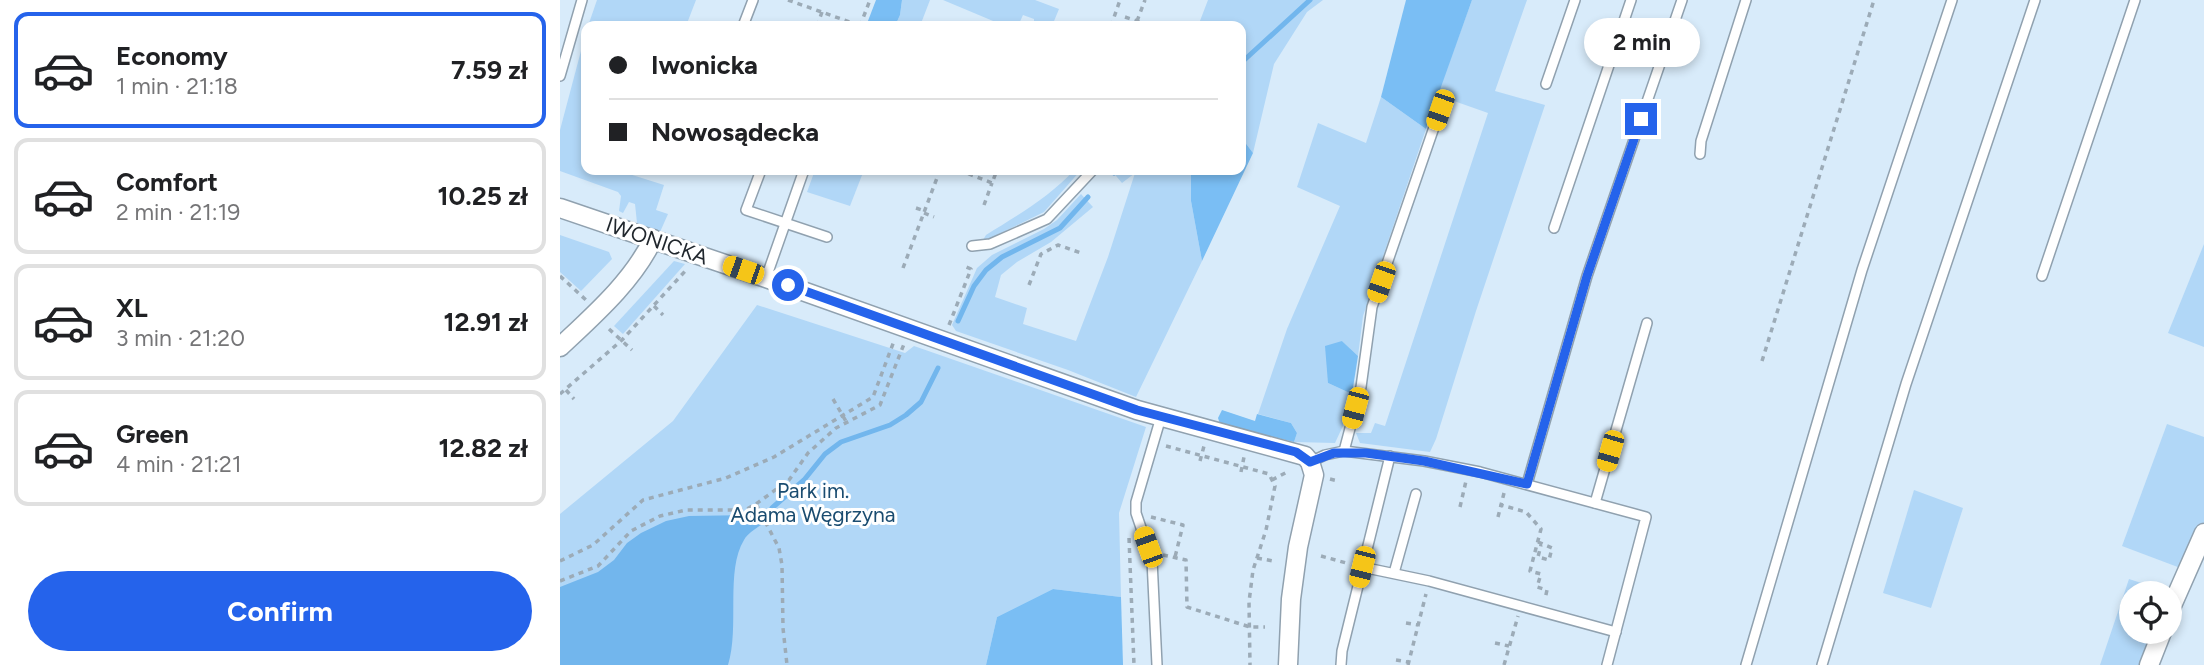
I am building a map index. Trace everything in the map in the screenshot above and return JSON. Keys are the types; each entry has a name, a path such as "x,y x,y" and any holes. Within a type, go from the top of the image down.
{"street":[{"name":"IWONICKA","path":"560,208 1161,417 1296,452 1310,462"},
{"path":"560,346 639,265 653,239"},
{"path":"1289,665 1291,599 1298,547 1314,475 1310,462"},
{"path":"2182,583 2204,533"},
{"path":"2149,665 2157,644"}],"lane":[{"path":"560,76 582,0"},
{"path":"745,21 753,0"},
{"path":"1546,84 1575,0"},
{"path":"1555,228 1631,0"},
{"path":"1527,484 1587,276 1682,0"},
{"path":"1700,154 1700,141 1746,0"},
{"path":"1746,665 1862,270 1952,0"},
{"path":"1822,665 1906,384 2035,0"},
{"path":"2042,276 2135,0"},
{"path":"1344,451 1361,387 1372,307 1440,110"},
{"path":"759,175 747,210 828,237"},
{"path":"766,278 802,175"},
{"path":"972,246 990,244 1047,219 1088,175"},
{"path":"1595,502 1647,323"},
{"path":"1157,665 1152,560 1136,513 1136,502 1161,417"},
{"path":"1310,462 1344,451 1390,456 1480,472 1646,517 1607,665"},
{"path":"1341,665 1342,651 1390,456"},
{"path":"1394,573 1416,494"},
{"path":"1362,567 1394,573 1616,632"}],"path":[{"path":"788,0 847,21"},
{"path":"863,21 870,0"},
{"path":"1113,21 1120,0"},
{"path":"1125,16 1137,21 1144,0"},
{"path":"1762,361 1874,0"},
{"path":"819,21 822,12"},
{"path":"972,175 992,183"},
{"path":"984,205 995,175"},
{"path":"904,268 938,176"},
{"path":"916,208 934,217"},
{"path":"1029,285 1041,254 1058,245 1084,254"},
{"path":"560,394 622,340 692,264"},
{"path":"943,322 950,325 971,269 964,266"},
{"path":"654,306 663,315"},
{"path":"560,561 593,545 643,500 726,478 774,457 873,397 904,326"},
{"path":"560,581 598,566 631,531 660,516 686,510 745,510 789,480 808,453 826,437 880,405 904,326"},
{"path":"609,329 632,350"},
{"path":"566,389 574,399"},
{"path":"833,399 847,423"},
{"path":"1200,461 1205,440"},
{"path":"1153,442 1269,474 1275,486 1257,558 1251,570 1250,665"},
{"path":"1241,472 1246,451"},
{"path":"1272,480 1289,471"},
{"path":"1460,507 1467,479"},
{"path":"1498,517 1505,488"},
{"path":"756,504 779,548 787,665"},
{"path":"1500,505 1526,512 1541,529 1539,544 1538,557 1549,560 1552,548 1539,544"},
{"path":"1134,665 1130,519 1136,513 1182,525 1175,557"},
{"path":"1537,587 1541,574 1530,571 1539,544"},
{"path":"1321,556 1340,561"},
{"path":"1257,558 1273,561"},
{"path":"1187,577 1187,607 1250,626 1265,627"},
{"path":"1396,660 1408,664 1429,582"},
{"path":"1504,665 1521,606"},
{"path":"1406,623 1418,625"},
{"path":"1495,643 1510,646"}],"green space":[{"path":"597,0 696,0 688,21 590,21"},
{"path":"902,0 930,0 922,21 897,21"},
{"path":"943,0 1035,0 1059,9 1054,21 1034,21 1023,15 1020,21 993,21"},
{"path":"1208,0 1323,0 1307,12 1274,64 1253,153 1246,144 1246,21 1200,21"},
{"path":"1472,0 1527,0 1495,91 1545,105 1430,452 1360,443 1356,433 1371,433 1375,423 1385,426 1488,113 1437,95"},
{"path":"581,51 581,175 632,175 664,185 656,210 668,214 660,232 637,223 635,204 629,202 623,213 619,211 621,196 618,192 560,171 560,130"},
{"path":"1381,97 1426,129 1363,316 1358,356 1342,341 1328,383 1352,394 1348,415 1335,443 1294,442 1297,433 1291,423 1258,414 1287,329 1340,206 1297,187 1318,123 1366,143"},
{"path":"813,175 862,175 850,206 807,192"},
{"path":"1070,175 1077,175 1044,212 983,240 986,235"},
{"path":"1115,175 1132,175 1122,183"},
{"path":"1134,175 1191,175 1191,201 1202,261 1136,397 956,331 952,325 977,268 992,255 1057,220 1081,194 1093,207 1051,242 1001,275 995,297 1027,308 1023,324 1076,341 1108,257"},
{"path":"560,235 609,252 612,259 581,291 560,272"},
{"path":"2204,244 2204,347 2168,333"},
{"path":"674,261 685,264 623,334 614,326"},
{"name":"Park im. Adama Węgrzyna","path":"757,305 905,353 914,346 1146,427 1119,513 1121,597 1053,589 997,617 986,665 560,665 560,514 673,421"},
{"path":"2167,424 2204,437 2204,522 2183,569 2122,546"},
{"path":"1914,490 1963,508 1931,608 1883,593"},
{"path":"2119,609 2119,644 2151,644 2141,665 2100,665"}],"shaded area":[{"path":"876,0 902,0 897,21 868,21"},
{"path":"1406,0 1472,0 1426,129 1381,97"},
{"path":"1246,144 1253,153 1246,168"},
{"path":"1191,175 1243,175 1202,261 1191,201"},
{"path":"1342,341 1358,356 1352,394 1328,383 1325,346"},
{"path":"1222,410 1255,421 1257,414 1291,423 1297,433 1294,442 1220,424 1218,418"},
{"path":"751,515 761,525 745,538 738,553 734,583 733,634 728,665 560,665 560,587 598,572 614,560 627,543 666,521 689,516"},
{"path":"1053,589 1121,597 1123,665 986,665 997,617"}],"waterway":[{"path":"1246,58 1310,0"},
{"path":"958,321 974,286 986,270 1002,257 1060,228 1088,197"},
{"path":"772,508 804,480 825,454 841,442 890,425 906,415 921,402 938,368"}],"route":[{"path":"788,285 1127,407 1296,452 1310,462 1344,451 1366,453 1424,461 1527,484 1587,276 1641,119"}]}
